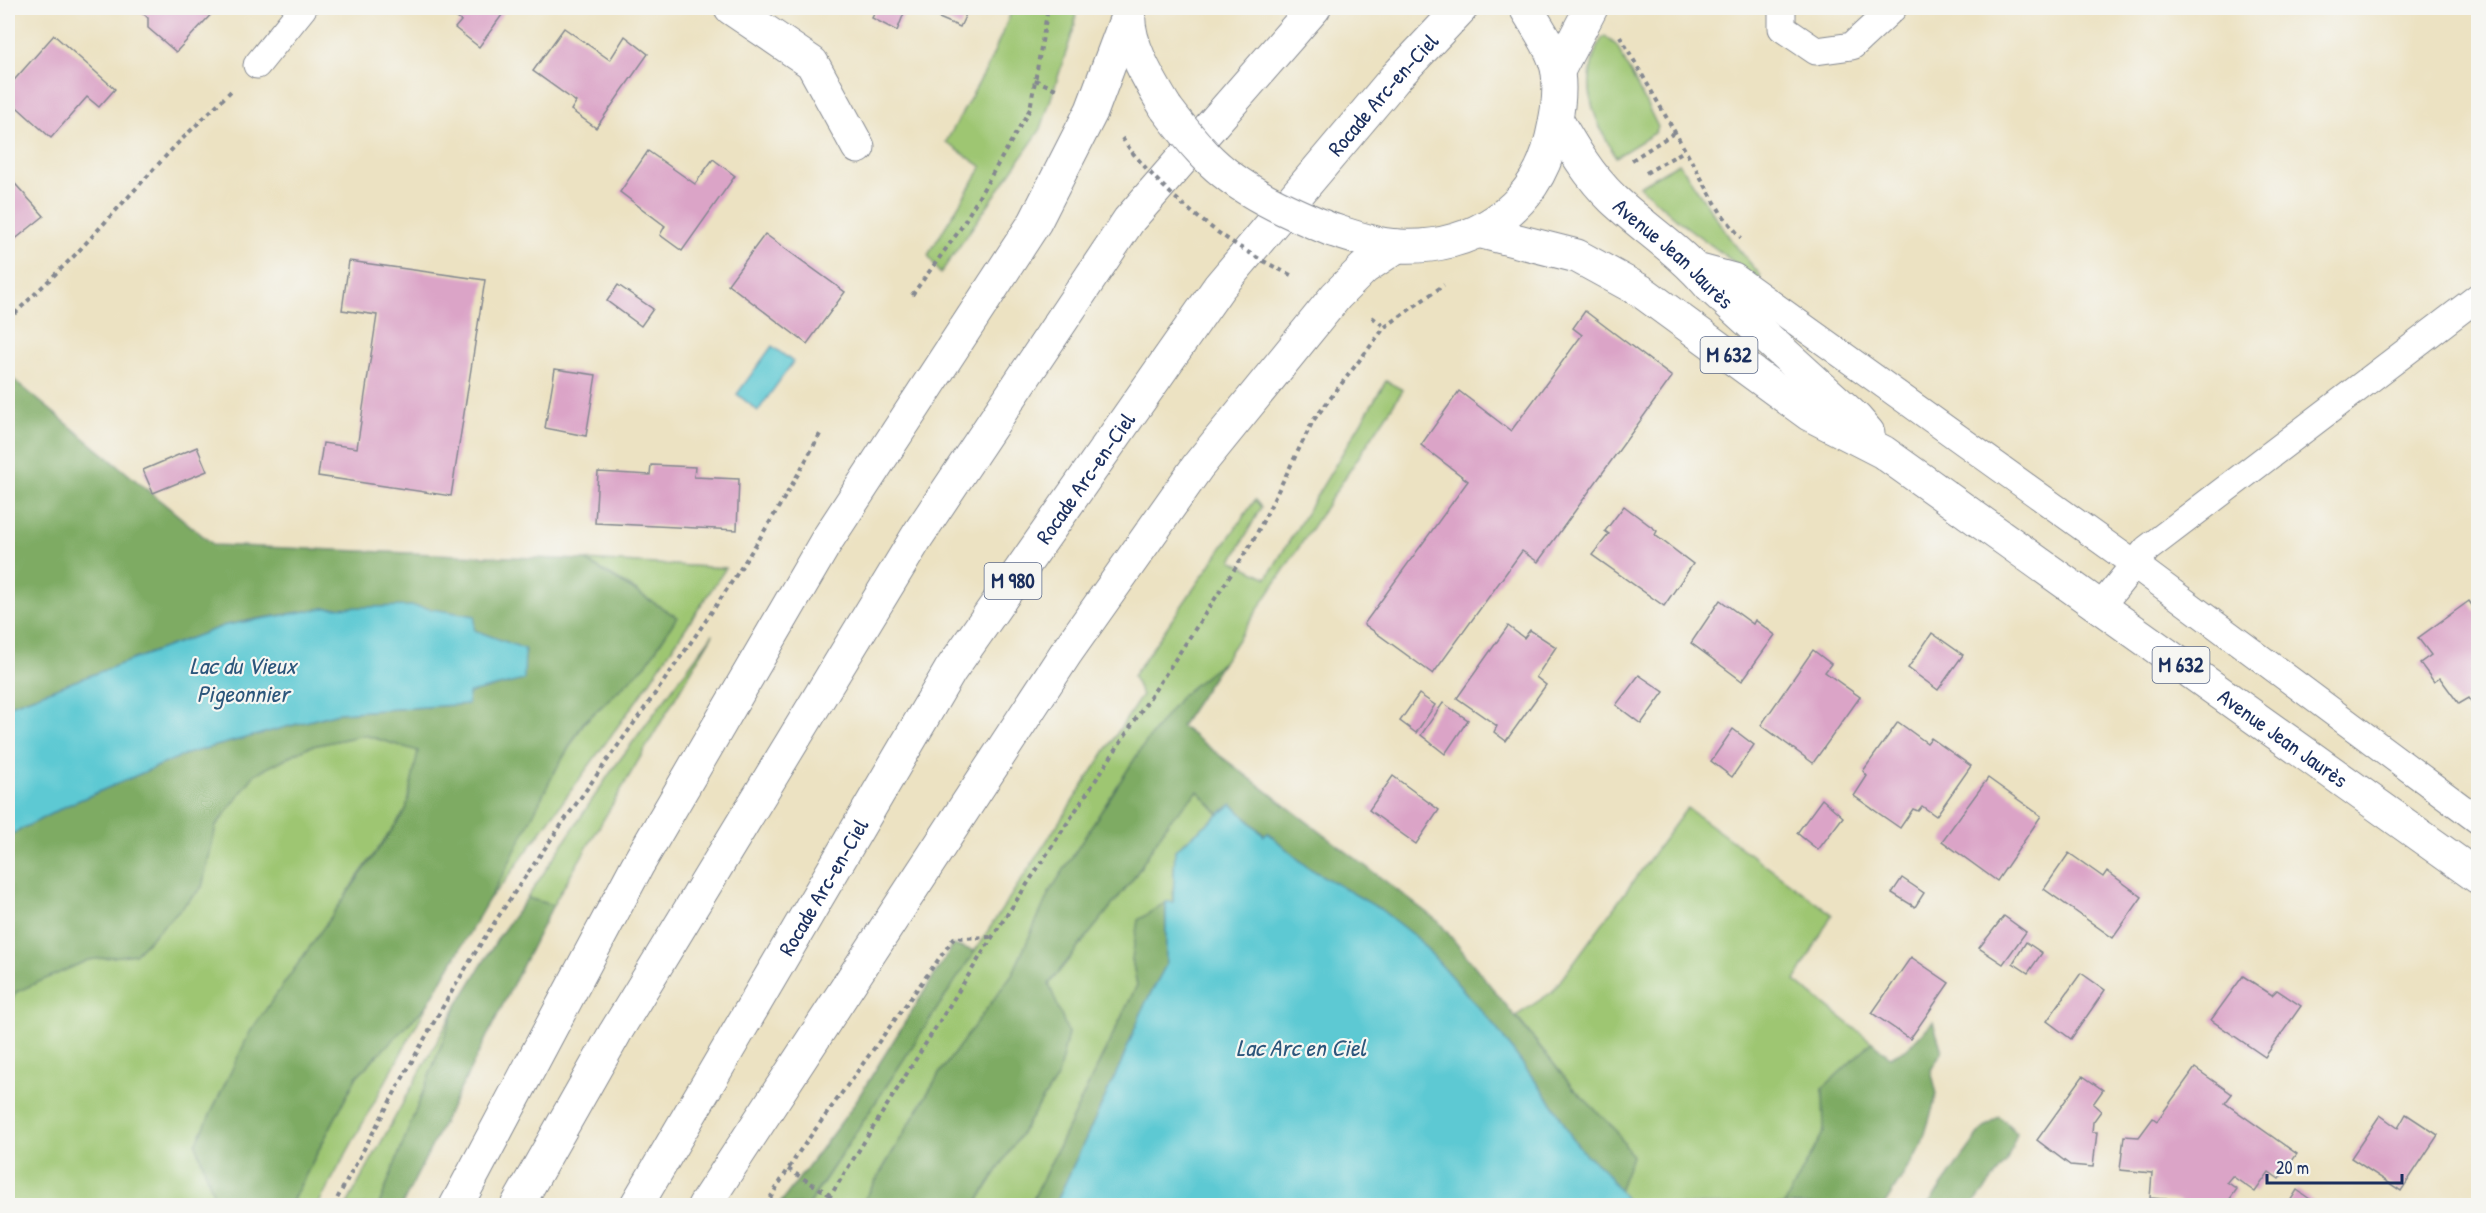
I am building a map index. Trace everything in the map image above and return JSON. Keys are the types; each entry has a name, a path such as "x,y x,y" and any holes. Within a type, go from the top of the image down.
{"main road":[{"path":"730,8 812,63 858,147"},
{"path":"517,1206 615,1033 918,535 1129,220 1314,8"},
{"name":"Rocade Arc-en-Ciel","path":"636,1206 950,670 1219,287 1396,77 1461,8"},
{"path":"1128,12 1142,68 1166,108 1206,156 1240,183 1287,212 1332,230 1363,240 1397,246 1426,246 1482,232 1514,206 1536,182 1548,155 1559,99 1558,71 1526,8"},
{"path":"1558,71 1591,8"},
{"path":"456,1206 637,866 827,540 1035,222 1092,110 1128,12"},
{"name":"Avenue Jean Jaurès","path":"1556,119 1574,150 1612,198 1694,266 1710,286 1856,419 1883,452"},
{"name":"Avenue Jean Jaurès","path":"1482,232 1577,256 1641,291 1809,414 1883,452 2478,877"},
{"path":"704,1206 1066,653 1198,466 1336,296 1364,268 1397,246"}],"lane":[{"path":"257,65 303,8"},
{"path":"1782,8 1782,28 1816,51 1852,46 1893,8"},
{"path":"1694,266 1734,277 2134,564 2478,820"},
{"path":"2100,607 2134,564 2166,535 2478,297"}],"path":[{"path":"912,295 959,231 1030,109 1048,8"},
{"path":"1616,30 1684,151 1644,174"},
{"path":"8,320 74,256 176,145 257,65"},
{"path":"1630,161 1674,133"},
{"path":"1132,152 1156,181 1194,215 1235,246 1293,276"},
{"path":"824,1206 993,936 1253,542 1313,421 1385,327 1450,280"},
{"path":"333,1206 408,1069 487,935 730,585 784,501 820,434"},
{"path":"765,1206 788,1169 954,938 993,936"},
{"path":"788,1169 830,1195"}],"green space":[{"path":"1013,8 1076,8 1075,25 1041,129 940,274 928,255 982,167 946,142 988,66"},
{"path":"1605,36 1617,46 1658,127 1655,133 1616,157 1602,132 1590,96 1594,56 1599,42"},
{"path":"1679,163 1731,240 1761,276 1758,280 1680,222 1639,186"},
{"path":"8,375 214,545 585,560 677,617 646,665 583,723 554,773 503,875 428,1004 357,1076 290,1205 217,1205 196,1144 250,1032 406,810 418,751 364,735 308,747 255,774 216,826 202,887 135,954 88,960 16,992 8,1008 8,836 68,805 186,754 338,713 467,704 468,693 523,680 525,650 474,630 474,616 325,608 226,625 8,706"},
{"path":"1386,381 1403,390 1223,662 1181,696 1141,749 1049,893 1013,973 939,1074 861,1205 808,1206 1142,695 1133,676 1255,500 1261,507 1232,561 1267,578"},
{"path":"585,560 726,568 642,693 505,881 487,901 554,773 584,723 646,665 637,591"},
{"path":"713,634 553,905 527,898 610,773"},
{"path":"1223,662 1181,726 1439,922 1573,1088 1615,1129 1632,1156 1618,1193 1602,1167 1586,1155 1572,1138 1556,1109 1493,1024 1418,939 1380,909 1307,867 1268,833 1265,836 1232,804 1219,814 1198,791 1169,821 1133,879 1049,984 1068,1033 1058,1076 975,1205 861,1206 939,1074 1013,973 1049,893 1141,749 1181,696"},
{"path":"364,735 419,751 406,810 354,882 196,1144 217,1205 8,1206 8,1008 16,992 88,960 135,954 202,887 216,826 255,774 308,747"},
{"path":"1198,791 1219,814 1175,850 1173,902 1132,959 1137,985 1030,1205 975,1206 1058,1076 1068,1033 1049,984 1133,879 1169,821"},
{"path":"1687,808 1832,914 1795,981 1872,1042 1823,1088 1824,1131 1784,1205 1630,1205 1618,1193 1632,1156 1615,1129 1573,1088 1516,1016 1552,992"},
{"path":"527,898 553,905 402,1205 379,1205 456,1007 500,935"},
{"path":"1166,902 1166,965 1145,1004 1121,1063 1055,1205 1030,1206 1137,985 1132,959 1138,920"},
{"path":"953,945 975,951 808,1205 779,1205 851,1109"},
{"path":"428,1004 318,1205 290,1206 357,1076"},
{"path":"456,1007 379,1205 346,1206"},
{"path":"1933,1022 1942,1051 1931,1070 1937,1094 1921,1147 1884,1205 1784,1205 1824,1131 1823,1088 1872,1042 1890,1057 1906,1049"},
{"path":"1999,1116 2017,1133 2006,1163 1973,1205 1928,1205 1982,1130"}],"water":[{"path":"772,346 793,362 758,411 737,394"},
{"name":"Lac du Vieux Pigeonnier","path":"413,606 475,616 474,630 525,649 524,680 469,693 468,704 338,713 186,754 68,805 8,836 8,706 226,625 325,608"},
{"name":"Lac Arc en Ciel","path":"1232,804 1264,836 1268,833 1307,867 1380,909 1418,939 1493,1024 1556,1109 1572,1138 1586,1155 1602,1167 1630,1205 1055,1205 1121,1063 1145,1004 1166,965 1166,902 1173,902 1175,850"}],"building":[{"path":"125,8 217,8 176,52 148,28 148,18 142,12 131,13"},
{"path":"443,8 507,8 479,47 455,28 461,21"},
{"path":"877,8 906,8 897,31 872,18"},
{"path":"916,8 969,8 960,27"},
{"path":"564,28 610,60 625,36 648,54 596,128 571,110 576,102 533,71"},
{"path":"54,35 115,89 99,107 87,97 51,138 8,99 8,87"},
{"path":"648,151 695,184 713,159 735,176 682,251 660,235 665,226 620,192"},
{"path":"8,176 44,216 8,245"},
{"path":"765,234 845,292 807,344 728,284"},
{"path":"349,261 485,280 451,496 318,476 323,443 357,448 377,315 342,310"},
{"path":"618,285 653,309 641,326 607,301"},
{"path":"1585,311 1672,377 1538,562 1522,551 1433,674 1364,624 1468,481 1421,445 1459,391 1511,431 1582,335 1573,328"},
{"path":"555,369 596,375 586,436 545,428"},
{"path":"197,447 207,471 153,493 143,470"},
{"path":"651,465 695,467 694,477 739,479 737,530 595,523 598,472 650,475"},
{"path":"1624,506 1657,531 1655,535 1693,564 1664,606 1592,555 1609,534 1605,531"},
{"path":"1720,600 1753,624 1755,620 1775,635 1742,681 1691,643"},
{"path":"2469,601 2478,614 2478,712 2469,698 2459,704 2440,678 2434,682 2420,663 2431,655 2418,638"},
{"path":"1508,626 1524,638 1530,630 1556,647 1536,677 1546,685 1506,741 1494,732 1497,726 1457,698"},
{"path":"1932,633 1963,655 1938,690 1908,668"},
{"path":"1813,650 1831,664 1825,672 1860,697 1813,763 1761,725"},
{"path":"1639,675 1664,692 1641,724 1616,705"},
{"path":"1419,694 1435,705 1416,733 1400,721"},
{"path":"1443,703 1468,720 1445,754 1421,735"},
{"path":"1898,722 1927,743 1931,738 1971,766 1936,816 1922,806 1918,811 1913,809 1900,828 1854,796 1867,776 1863,771"},
{"path":"1733,729 1754,745 1732,777 1711,761"},
{"path":"1393,776 1439,810 1416,844 1369,810"},
{"path":"1988,778 2041,816 1997,881 1942,841"},
{"path":"1822,799 1843,817 1818,850 1797,833"},
{"path":"2069,853 2103,877 2107,871 2142,897 2113,938 2044,889"},
{"path":"1902,878 1924,893 1915,907 1892,893"},
{"path":"2004,916 2026,932 2003,964 1979,948"},
{"path":"2026,942 2042,953 2028,973 2013,963"},
{"path":"1911,957 1949,983 1910,1039 1872,1013"},
{"path":"2081,973 2105,990 2071,1039 2047,1021"},
{"path":"2243,976 2272,995 2277,990 2301,1006 2265,1057 2211,1020"},
{"path":"2195,1068 2232,1094 2225,1103 2297,1154 2279,1179 2269,1172 2255,1192 2232,1176 2227,1182 2237,1189 2225,1206 2185,1206 2178,1200 2150,1198 2152,1173 2120,1170 2124,1136 2139,1137 2153,1118 2157,1121"},
{"path":"2083,1076 2103,1090 2093,1104 2101,1111 2093,1122 2092,1132 2097,1132 2093,1167 2070,1165 2037,1140"},
{"path":"2406,1114 2438,1135 2401,1191 2351,1158 2380,1115 2398,1128"},
{"path":"2297,1190 2320,1206 2287,1206"}]}
